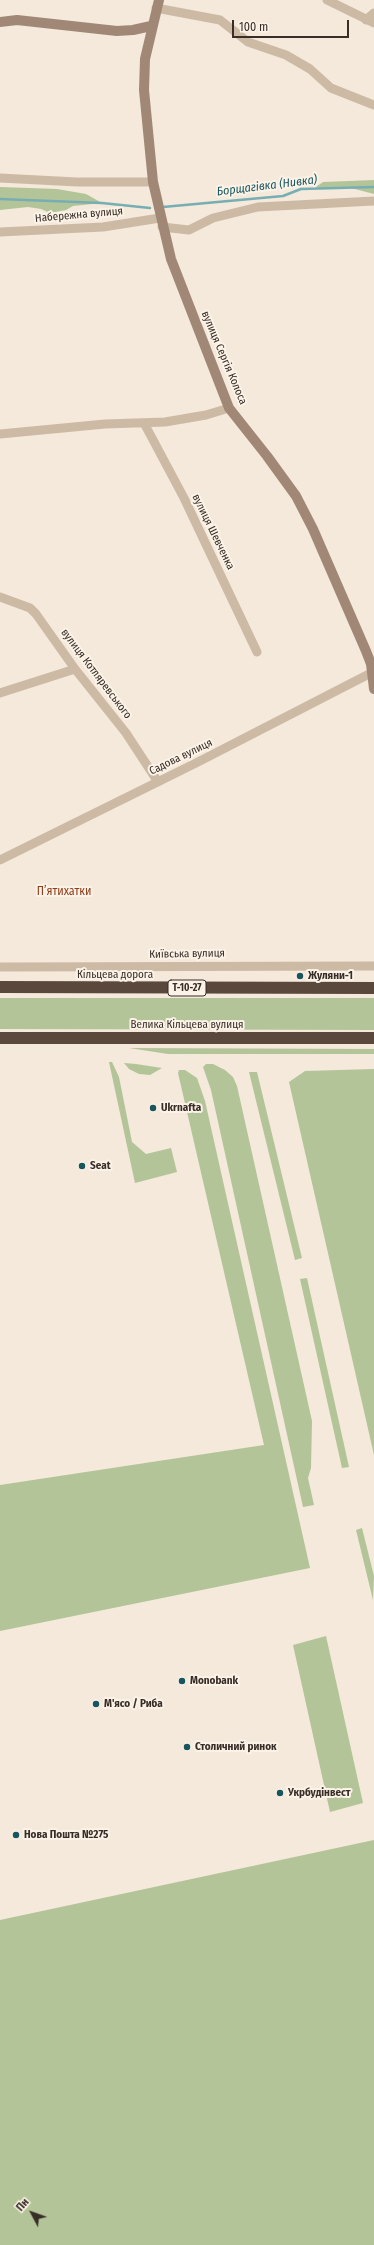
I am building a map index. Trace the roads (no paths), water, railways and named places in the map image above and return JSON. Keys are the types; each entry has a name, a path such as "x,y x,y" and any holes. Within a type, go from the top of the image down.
{"highway":[{"name":"Кільцева дорога","path":"0,987 374,988"},
{"name":"Велика Кільцева вулиця","path":"0,1038 374,1038"}],"street":[{"path":"327,0 370,22 374,13"},
{"name":"вулиця Сергія Колоса","path":"374,105 332,88 310,69 286,56 248,42 220,20 158,4 151,26 145,59 144,90 153,182 161,222 171,259 183,293 230,408 267,456 303,508 332,570 372,667 374,689"},
{"path":"0,22 17,20 117,30 133,30 151,26"},
{"path":"0,178 101,182 153,182"},
{"name":"Набережна вулиця","path":"0,232 103,227 161,222 189,230 214,218 258,207 374,201"},
{"path":"0,434 105,424 165,422 206,415 230,408"},
{"name":"вулиця Шевченка","path":"144,423 184,498 257,652"},
{"name":"вулиця Котляревського","path":"0,597 33,611 75,669 126,733 158,782"},
{"name":"Садова вулиця","path":"0,860 158,782 372,667"},
{"path":"0,693 75,669"},
{"name":"Київська вулиця","path":"0,967 374,966"}],"waterway":[{"name":"Борщагівка (Нивка)","path":"163,207 283,196 301,189 374,187"},
{"name":"Борщагівка (Нивка)","path":"0,199 102,203 150,208"}],"place":[{"name":"Жуляни-1","path":"300,976"},
{"name":"Ukrnafta","path":"153,1108"},
{"name":"Seat","path":"82,1166"},
{"name":"Monobank","path":"182,1681"},
{"name":"М'ясо / Риба","path":"96,1704"},
{"name":"Столичний ринок","path":"187,1747"},
{"name":"Укрбудінвест","path":"280,1793"},
{"name":"Нова Пошта №275","path":"16,1835"}],"district":[{"name":"Пʼятихатки","path":"64,892"}]}
